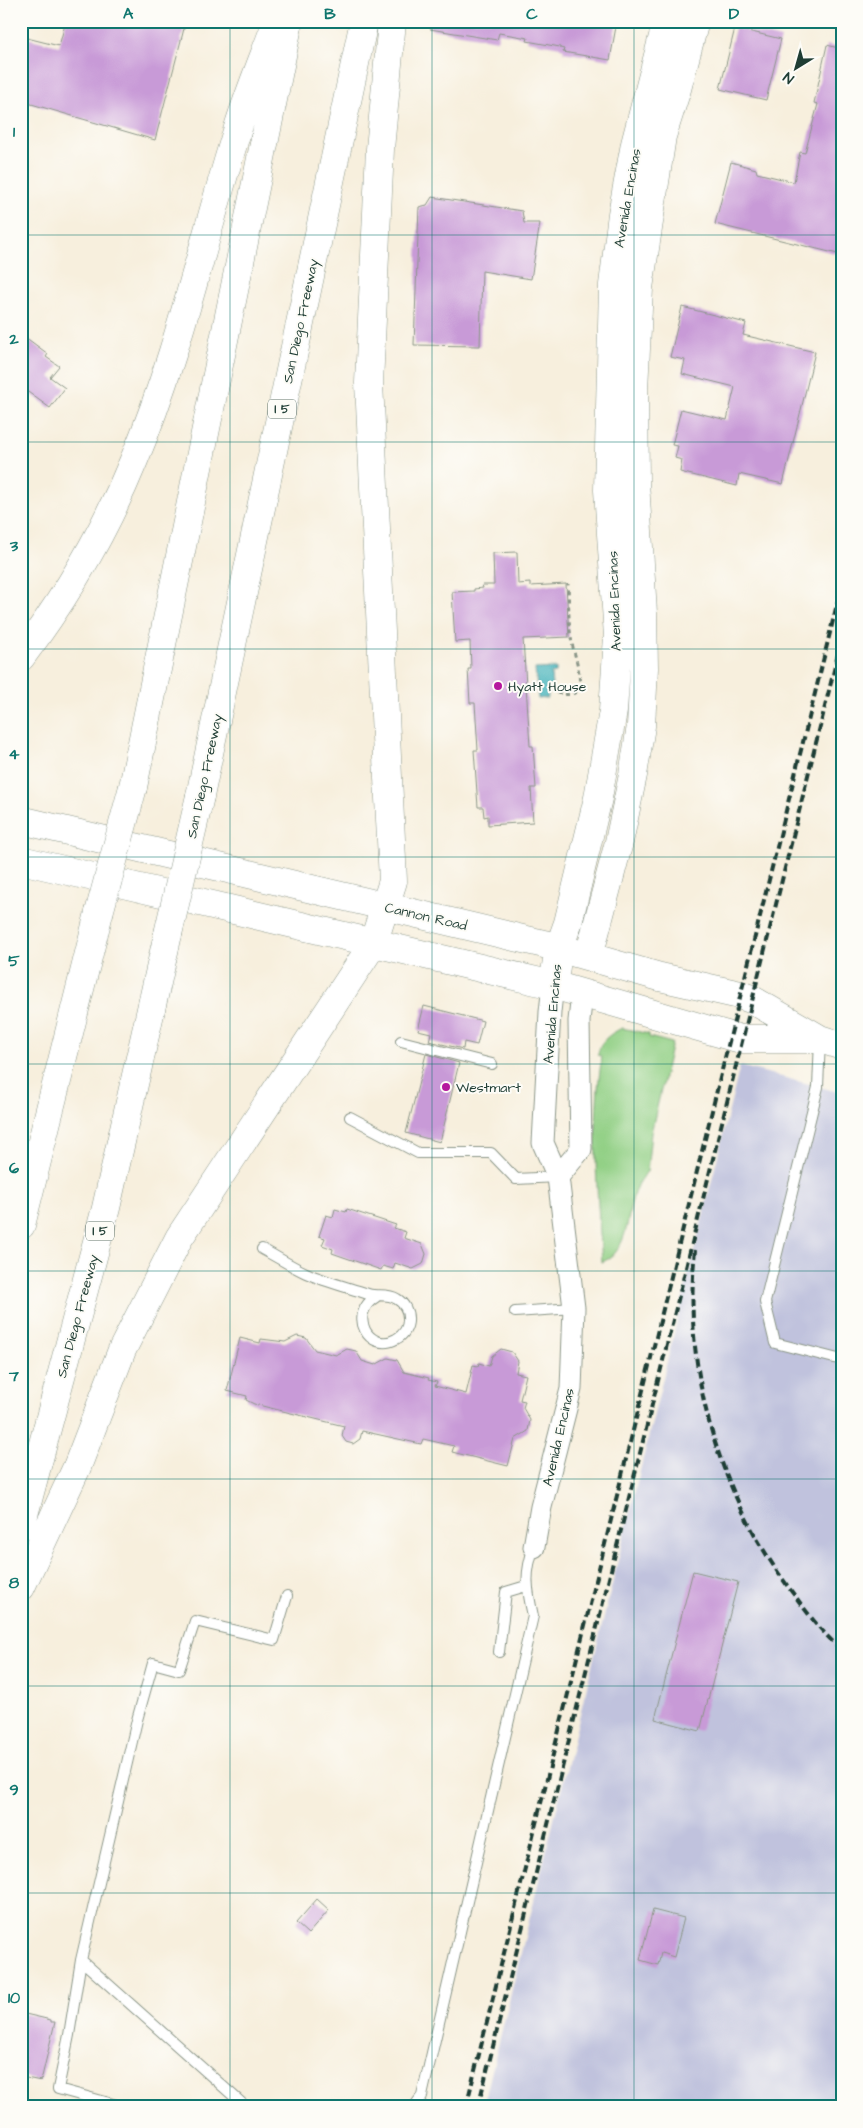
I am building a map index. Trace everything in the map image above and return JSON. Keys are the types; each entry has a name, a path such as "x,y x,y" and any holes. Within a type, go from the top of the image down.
{"main road":[{"path":"21,656 49,620 96,543 135,460 181,328 238,128 276,21"},
{"path":"21,1224 98,913 133,787 289,21"},
{"name":"San Diego Freeway","path":"21,1526 106,1208 200,796 364,21"},
{"path":"21,1587 76,1468 122,1350 179,1238 373,944 394,876 369,383 380,149 392,21"},
{"name":"Avenida Encinas","path":"553,985 559,948 569,921 598,798 613,711 618,636 621,486 613,285 635,144 667,21"},
{"name":"Avenida Encinas","path":"589,956 619,842 633,776 640,726 644,668 643,613 621,486 634,389 641,279 662,136 695,21"},
{"name":"Cannon Road","path":"21,820 559,948 752,999 831,1043"},
{"path":"21,860 553,985 741,1039 831,1043"}],"street":[{"name":"Avenida Encinas","path":"534,1547 541,1507 571,1389 574,1308 558,1177 543,1143 553,985"},
{"name":"Avenida Encinas","path":"558,1177 581,1149 579,1021 582,994"}],"lane":[{"path":"401,1042 492,1064"},
{"path":"831,1043 818,1087 765,1302 775,1343 842,1360"},
{"path":"350,1117 418,1153 492,1153 516,1179 558,1177"},
{"path":"262,1249 307,1273 376,1297 391,1296 404,1305 409,1319 407,1327 398,1339 391,1342 375,1340 364,1330 362,1322 364,1307 376,1297"},
{"path":"515,1312 574,1308"},
{"path":"414,2107 422,2096 533,1616 526,1586 530,1557 534,1547"},
{"path":"499,1652 506,1592 526,1586"},
{"path":"124,2107 58,2090 70,2035 81,1960 137,1720 153,1662 179,1670 194,1621 274,1640 287,1596"},
{"path":"81,1960 246,2107"}],"path":[{"path":"557,693 571,694 576,692 579,686 579,674 571,641 568,584"}],"shaded area":[{"path":"740,1066 842,1093 842,2107 483,2107"}],"green space":[{"path":"622,1028 649,1034 649,1037 672,1043 651,1133 647,1172 635,1189 621,1244 612,1256 602,1262 596,1159 597,1108 602,1056 598,1055 600,1046 606,1038"}],"water":[{"path":"556,668 556,673 551,674 552,686 547,686 548,698 538,699 535,669"}],"building":[{"path":"66,21 186,21 155,140 21,101 21,58 27,38 59,46"},
{"path":"430,21 617,21 610,60 563,52 564,49 560,47 527,41 528,38 499,33 497,40 430,29"},
{"path":"735,28 781,39 766,100 720,89"},
{"path":"827,45 842,49 842,255 715,224 731,162 756,169 757,173 794,182 800,152 805,153 818,104 814,103"},
{"path":"432,197 522,211 524,223 540,223 531,279 482,271 480,346 414,345 419,207 427,205"},
{"path":"682,307 746,323 743,335 815,352 783,484 739,474 737,486 680,472 682,460 675,458 678,446 672,445 681,409 727,420 735,387 682,374 685,360 670,357"},
{"path":"21,334 48,354 46,357 59,366 50,377 65,388 50,408 21,387"},
{"name":"Hyatt House","path":"517,552 518,584 530,583 530,586 566,584 569,637 523,639 530,746 533,746 536,788 531,788 533,822 488,825 488,816 484,817 483,807 478,807 474,750 478,750 475,703 470,703 468,669 471,669 470,641 455,642 452,592 474,591 474,589 483,588 482,585 494,585 493,553"},
{"path":"424,1006 483,1021 477,1045 464,1042 463,1049 429,1041 431,1033 418,1030"},
{"path":"426,1054 459,1063 440,1142 406,1133"},
{"path":"335,1209 346,1212 347,1209 396,1225 394,1228 406,1232 404,1238 422,1244 426,1254 423,1264 413,1269 395,1263 393,1269 383,1266 381,1270 332,1253 333,1249 322,1245 325,1238 319,1236 326,1215 333,1217"},
{"path":"297,1336 306,1338 315,1350 336,1355 347,1349 356,1351 362,1361 375,1365 388,1358 397,1360 404,1372 429,1378 428,1380 437,1382 435,1386 466,1394 473,1365 478,1366 479,1363 489,1366 492,1356 501,1349 512,1352 518,1361 516,1373 526,1375 520,1400 525,1401 523,1408 530,1420 528,1431 515,1439 508,1466 452,1452 454,1446 423,1439 421,1444 362,1431 360,1439 353,1444 346,1442 342,1436 344,1426 254,1404 246,1400 247,1396 227,1391 240,1338 260,1343 261,1339 285,1342"},
{"path":"693,1571 738,1582 700,1731 655,1719"},
{"path":"317,1899 329,1910 308,1934 296,1923"},
{"path":"653,1910 684,1918 674,1957 661,1953 658,1965 640,1960"},
{"path":"21,2013 55,2022 41,2081 21,2077"}],"railway":[{"path":"466,2107 842,584"},
{"path":"478,2107 842,638"},
{"path":"695,1250 692,1296 701,1388 712,1432 727,1476 746,1518 769,1558 811,1617 842,1650"}],"place":[{"name":"Hyatt House","path":"498,686"},
{"name":"Westmart","path":"446,1087"}]}
